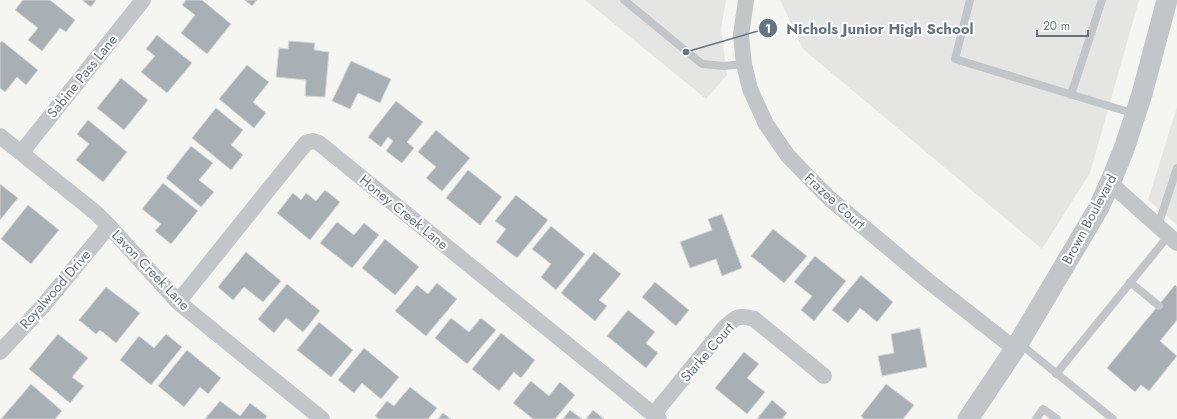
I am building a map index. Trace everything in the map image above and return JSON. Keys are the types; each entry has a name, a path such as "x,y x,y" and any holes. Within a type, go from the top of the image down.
{"street":[{"name":"Sabine Pass Lane","path":"20,153 143,0"},
{"name":"Frazee Court","path":"746,0 741,35 744,64 750,89 766,124 788,156 829,198 927,280 1017,346"},
{"name":"Brown Boulevard","path":"968,419 1017,346 1098,209 1124,149 1136,114 1167,0"},
{"name":"Lavon Creek Lane","path":"0,136 96,213 178,302 322,419"},
{"name":"Honey Creek Lane","path":"178,302 306,143 313,141 319,143 656,417"},
{"path":"1110,183 1168,235"},
{"name":"Royalwood Drive","path":"0,352 43,306 109,226"},
{"name":"Starke Court","path":"656,417 724,328 737,317 746,316 754,319 824,376"}],"lane":[{"path":"624,0 702,64 724,66 744,64"},
{"path":"970,0 955,59 1136,114"},
{"path":"1071,94 1102,0"},
{"path":"1056,374 1168,235 1177,168"},
{"path":"1130,282 1159,306"},
{"path":"1017,346 1056,374 1113,419"},
{"path":"1036,419 1043,409 1057,419"}],"shaded area":[{"path":"585,0 726,0 721,29 727,75 706,99"},
{"path":"780,0 1139,0 1090,173 1042,249 803,49"},
{"path":"1177,107 1177,225 1148,200"}],"building":[{"path":"23,0 50,0 75,20 66,32 60,28 42,51 28,40 38,28 15,10"},
{"path":"82,0 96,0 91,7"},
{"path":"186,0 202,0 231,24 207,54 181,33 195,15 182,5"},
{"path":"245,0 257,0 252,6"},
{"path":"157,35 192,63 167,93 141,72 155,56 146,49"},
{"path":"2,41 38,70 26,85 17,77 5,92 0,88 0,43"},
{"path":"289,41 315,43 314,50 329,52 325,97 305,96 306,80 276,77 279,48 288,49"},
{"path":"351,61 391,79 380,103 358,93 350,109 332,101"},
{"path":"247,65 269,82 253,102 266,113 254,128 219,99"},
{"path":"121,78 148,100 124,130 97,108"},
{"path":"396,101 423,122 407,142 414,148 402,163 386,151 393,141 388,137 381,147 368,137"},
{"path":"216,108 243,130 231,145 243,155 231,170 192,138"},
{"path":"88,120 127,152 103,182 76,160 89,144 77,134"},
{"path":"436,130 470,158 442,191 426,178 436,167 418,152"},
{"path":"191,146 213,163 199,180 214,192 201,207 166,178"},
{"path":"468,170 502,197 480,225 446,198"},
{"path":"163,183 198,211 171,244 155,231 161,224 142,209"},
{"path":"0,184 18,198 0,220"},
{"path":"325,190 340,202 310,240 277,213 293,193 301,200 306,193 316,201"},
{"path":"516,195 548,220 517,258 496,242 506,229 495,221"},
{"path":"28,205 59,230 31,264 1,239"},
{"path":"722,214 742,268 722,276 716,259 690,268 680,242 712,230 708,219"},
{"path":"337,222 354,235 364,223 379,235 352,268 320,243"},
{"path":"551,226 585,254 556,290 541,277 551,264 532,249"},
{"path":"773,229 807,256 784,283 751,256"},
{"path":"385,239 419,267 395,295 362,268"},
{"path":"246,252 281,281 263,302 244,287 233,300 218,287"},
{"path":"594,252 621,274 599,300 607,306 595,321 561,293"},
{"path":"815,256 846,281 814,321 801,310 812,296 794,282"},
{"path":"861,275 893,302 877,322 860,308 848,323 832,310"},
{"path":"655,282 689,310 676,326 642,297"},
{"path":"437,283 457,299 426,336 395,311 417,285 428,294"},
{"path":"287,284 320,311 303,332 286,318 274,333 258,319"},
{"path":"1175,285 1177,287 1177,320 1160,341 1177,356 1149,391 1141,385 1135,392 1107,368"},
{"path":"106,287 140,313 116,343 100,330 96,334 79,320"},
{"path":"628,310 655,332 646,343 658,353 646,368 607,336"},
{"path":"451,318 469,332 481,318 496,330 467,364 435,338"},
{"path":"319,322 353,350 331,377 297,350"},
{"path":"920,328 927,367 882,376 878,356 894,353 891,334"},
{"path":"501,333 535,360 521,378 514,372 499,391 472,369"},
{"path":"58,334 88,358 72,377 84,386 70,403 29,369"},
{"path":"166,334 182,347 151,385 120,360 139,336 154,348"},
{"path":"364,348 399,377 381,399 362,383 354,393 338,380"},
{"path":"187,350 221,378 208,394 200,387 184,407 158,386"},
{"path":"744,352 759,364 747,378 765,392 747,414 715,388"},
{"path":"531,381 549,396 560,382 575,395 555,419 533,419 513,403"},
{"path":"31,384 62,411 55,419 1,419"},
{"path":"886,384 914,405 903,419 864,419 861,416"},
{"path":"410,387 437,408 428,419 379,419 375,416 387,401 394,406"},
{"path":"772,400 787,413 782,419 757,419"},
{"path":"220,401 240,416 250,403 267,416 265,419 205,419"},
{"path":"570,410 582,419 563,419"},
{"path":"593,410 604,419 586,419"},
{"path":"443,413 451,419 438,419"}],"place":[{"name":"Nichols Junior High School","path":"686,52"}]}
